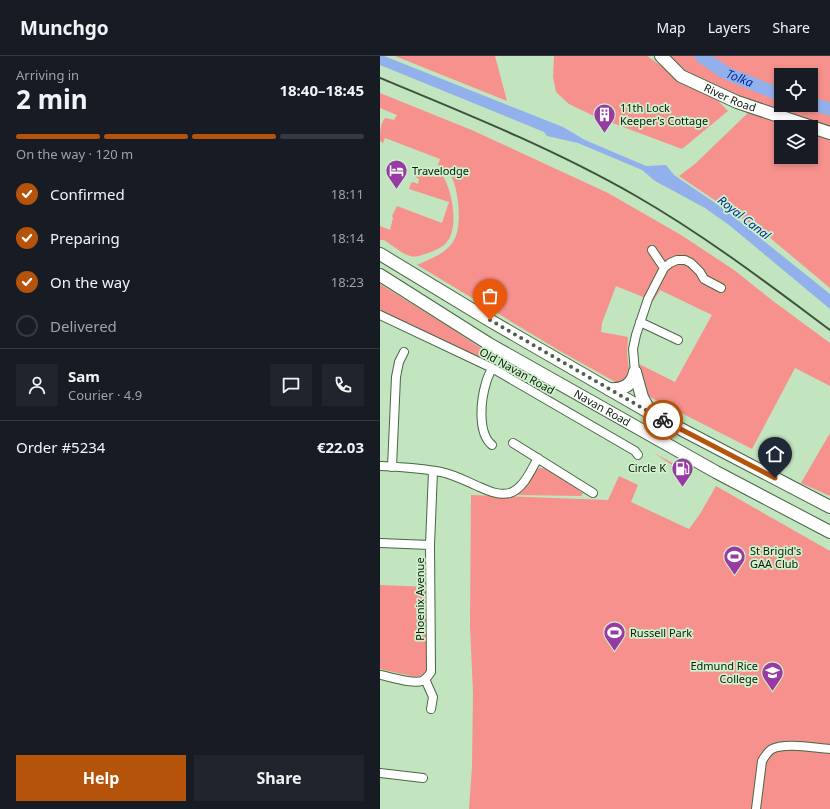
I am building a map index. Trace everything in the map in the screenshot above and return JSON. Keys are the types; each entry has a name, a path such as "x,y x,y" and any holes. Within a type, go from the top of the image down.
{"main road":[{"name":"River Road","path":"661,56 681,76 737,102 830,133"},
{"name":"Navan Road","path":"380,254 652,414 830,506"},
{"name":"Navan Road","path":"380,275 496,348 704,466 830,532"},
{"path":"609,389 621,389 628,386 632,381 635,372"},
{"path":"635,372 642,397 652,414"},
{"path":"783,508 830,536"}],"street":[{"path":"652,250 664,268"},
{"path":"635,372 633,349 640,322 648,299 664,268 670,263 678,260 685,260 691,263 700,272 704,279 721,288"},
{"name":"Old Navan Road","path":"380,315 492,368 635,451 638,455"},
{"path":"640,322 678,340"},
{"path":"392,467 396,377 399,362 404,352"},
{"path":"492,368 486,381 482,403 482,423 485,437 492,445"},
{"path":"513,443 593,493"},
{"path":"380,466 433,471 451,475 490,492 500,494 518,489 523,484 538,458"},
{"name":"Phoenix Avenue","path":"425,679 431,672 430,545 433,471"},
{"path":"380,543 430,545"},
{"path":"380,674 411,681 422,681 425,679 433,697 431,709"},
{"path":"756,809 762,761 766,754 773,748 784,746 830,749"},
{"path":"380,773 423,778"}],"shaded area":[{"path":"395,56 495,56 507,101"},
{"path":"554,56 647,56 683,81 718,101 728,111 682,149 594,116 569,104 556,92 553,77"},
{"path":"669,56 830,56 830,128 818,124 818,120 806,120 782,112 818,112 818,68 774,68 774,109 723,91 681,68"},
{"path":"380,93 474,131 608,193 681,235 734,270 830,343 830,386 795,368 752,449 648,396 639,364 675,382 712,315 660,290 653,301 616,286 602,323 601,332 628,337 627,354 630,377 619,384 560,351 417,265 442,253 453,242 458,227 458,198 450,174 438,165 440,159 385,138 383,143 380,141 383,120 385,118 394,120 397,115 380,108"},
{"path":"754,107 786,120 774,120 774,164 818,164 818,133 830,138 830,288 769,237 679,176 695,164"},
{"path":"417,170 435,177 437,173 441,173 451,198 453,208 453,228 445,244 439,248 418,256 410,256 384,240 380,240 380,226 390,230 393,218 392,216 397,206 442,223 449,202 409,189 411,183 413,182 418,184 419,179 414,176"},
{"path":"380,284 485,351 481,359 380,310"},
{"path":"830,433 830,496 801,483"},
{"path":"654,453 678,466 677,471 671,467 672,465"},
{"path":"539,468 550,470 583,493 581,496 516,495 524,489 533,474"},
{"name":"Russell Park","path":"619,476 638,485 631,502 689,529 700,514 716,486 830,551 830,809 469,809 472,767 473,693 470,626 471,495 608,500"},
{"path":"380,585 429,587 428,668 423,675 415,677 380,669"}],"water":[{"path":"380,56 384,56 563,127 585,140 646,166 666,165 674,175 724,209 830,294 830,309 729,225 705,208 655,181 642,170 578,143 547,136 544,132 380,65"}],"waterway":[{"name":"Tolka","path":"701,56 726,73 774,92"},
{"name":"Tolka","path":"818,106 830,109"}],"railway":[{"path":"380,78 478,119 542,148 636,196 711,243 830,330"}],"way so far":[{"path":"490,320 663,420"}],"place":[{"name":"11th Lock Keeper's Cottage","path":"604,134"},
{"name":"Travelodge","path":"396,190"},
{"name":"Circle K","path":"682,488"},
{"name":"St Brigid's GAA Club","path":"734,576"},
{"name":"Russell Park","path":"615,652"},
{"name":"Edmund Rice College","path":"773,692"}],"route":[{"path":"663,420 775,478"}],"water label":[{"name":"Royal Canal","path":"744,218"}]}
